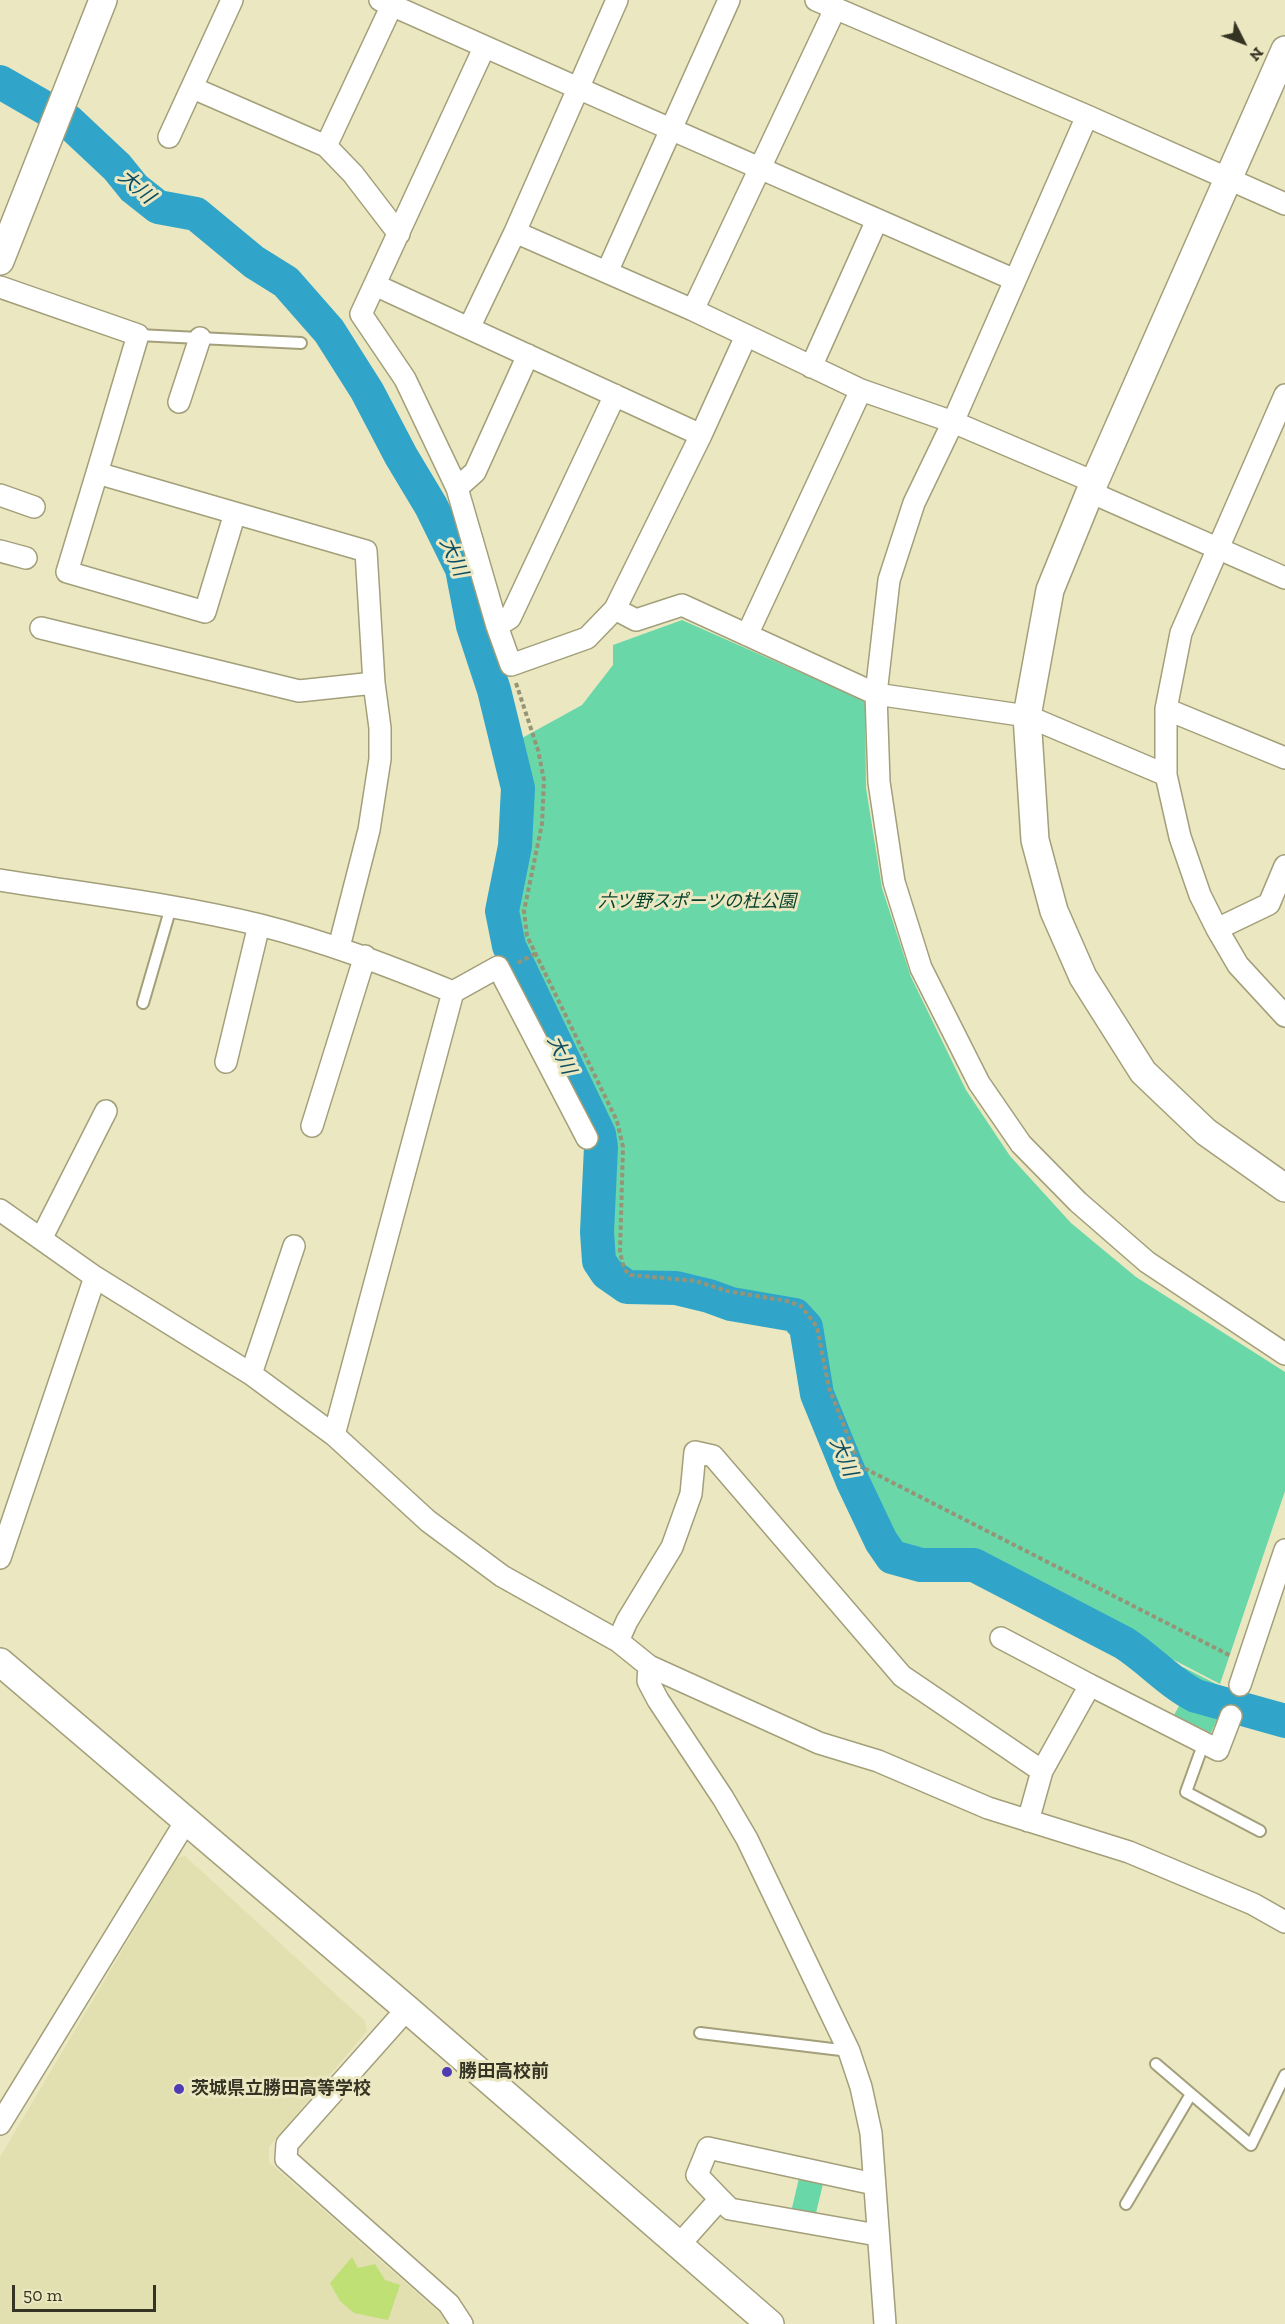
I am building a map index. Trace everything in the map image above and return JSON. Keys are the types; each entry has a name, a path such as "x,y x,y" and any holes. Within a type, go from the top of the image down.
{"street":[{"path":"0,261 103,0"},
{"path":"169,137 232,0"},
{"path":"469,328 515,232 617,0"},
{"path":"607,272 729,0"},
{"path":"326,146 386,3 1015,280"},
{"path":"693,310 760,168 825,4 1285,204"},
{"path":"484,48 361,314 405,379 457,488 497,626 511,665 587,638 615,609 701,435 746,336"},
{"path":"1283,61 1228,178 1092,487 1050,590 1027,716 1035,840 1054,911 1083,977 1143,1072 1206,1132 1285,1188"},
{"path":"193,88 326,146 352,174 399,234"},
{"path":"1087,116 953,422 914,503 889,580 876,694 879,782 894,882 921,968 979,1083 1021,1144 1078,1202 1147,1262 1285,1353"},
{"path":"811,367 877,220"},
{"path":"515,232 693,310 861,390 953,422 1219,549 1285,578"},
{"path":"375,285 701,435"},
{"path":"0,287 138,335 67,572 205,612 235,513"},
{"path":"179,402 200,338"},
{"path":"457,488 475,472 528,355"},
{"path":"747,635 861,390"},
{"path":"497,626 510,618 615,395"},
{"path":"1285,395 1181,633 1166,709 1166,775 1180,837 1200,895 1216,929 1239,965 1285,1016"},
{"path":"97,473 366,551 374,683 380,728 380,759 369,830 339,947"},
{"path":"0,495 34,507"},
{"path":"0,551 26,558"},
{"path":"615,609 636,620 682,605 876,694 1027,716 1166,775"},
{"path":"41,628 299,691 374,683"},
{"path":"1166,709 1285,758"},
{"path":"1216,929 1269,904 1285,866"},
{"path":"0,880 171,907 259,925 339,947 453,992"},
{"path":"226,1062 259,925"},
{"path":"312,1126 365,956"},
{"path":"334,1435 453,992 498,967 587,1138"},
{"path":"41,1239 106,1111"},
{"path":"0,1210 95,1277 251,1374 334,1435 428,1521 502,1576 618,1641 649,1666 819,1743 878,1761 988,1808 1129,1852 1283,1918"},
{"path":"251,1374 294,1246"},
{"path":"0,1558 95,1277"},
{"path":"618,1641 627,1621 672,1547 691,1494 695,1452 713,1456 902,1676 1042,1771"},
{"path":"1240,1685 1285,1550"},
{"path":"1001,1638 1218,1750 1231,1716"},
{"path":"0,1662 407,2009 770,2324"},
{"path":"649,1666 648,1681 747,1839 849,2051 861,2087 871,2133 885,2324"},
{"path":"1028,1821 1042,1771 1090,1685"},
{"path":"0,2124 186,1821"},
{"path":"407,2009 287,2144 286,2158 449,2304 462,2324"},
{"path":"874,2184 708,2148 697,2175 730,2209 877,2235"},
{"path":"679,2245 720,2199"}],"lane":[{"path":"138,335 301,343"},
{"path":"143,1003 171,907"},
{"path":"1204,1743 1186,1792 1260,1831"},
{"path":"700,2033 849,2051"},
{"path":"1156,2064 1251,2145 1285,2075"},
{"path":"1126,2204 1191,2094"}],"path":[{"path":"511,665 538,750 544,780 542,824 524,911 526,936 616,1121 623,1147 620,1252 624,1269 630,1275 696,1281 727,1290 787,1300 801,1306 817,1327 829,1388 860,1466 1247,1664"}],"shaded area":[{"name":"茨城県立勝田高等学校","path":"185,1856 365,2021 367,2031 269,2147 269,2162 452,2324 0,2324 0,2157 177,1858"}],"green space":[{"name":"六ツ野スポーツの杜公園","path":"682,620 865,701 866,788 882,888 911,977 966,1090 1010,1156 1071,1223 1136,1277 1285,1372 1285,1491 1220,1684 978,1558 909,1555 892,1546 881,1529 828,1408 813,1334 803,1315 790,1308 738,1299 686,1285 626,1281 611,1272 603,1259 603,1133 514,946 507,911 518,845 520,787 513,743 582,705 613,665 613,645"},
{"path":"1183,1667 1230,1691 1211,1733 1174,1715 1190,1686"},
{"path":"800,2174 824,2180 815,2217 791,2212"}],"building":[{"path":"352,2257 358,2268 375,2264 385,2280 400,2285 388,2320 354,2313 340,2301 330,2283"}],"waterway":[{"name":"大川","path":"0,82 47,109"},
{"name":"大川","path":"68,121 117,167 134,188 158,207 196,214 254,262 286,282 329,331 367,391 401,456 431,506 462,569 473,626 494,690 518,788 515,846 502,911 509,946 599,1134 601,1147 597,1232 599,1261 607,1273 627,1287 676,1288 731,1304 795,1315 806,1327 817,1394 853,1482 881,1541 892,1557 921,1565 974,1565 1124,1643 1196,1696 1285,1721"}],"place":[{"name":"勝田高校前","path":"447,2072"},
{"name":"茨城県立勝田高等学校","path":"179,2089"}]}
